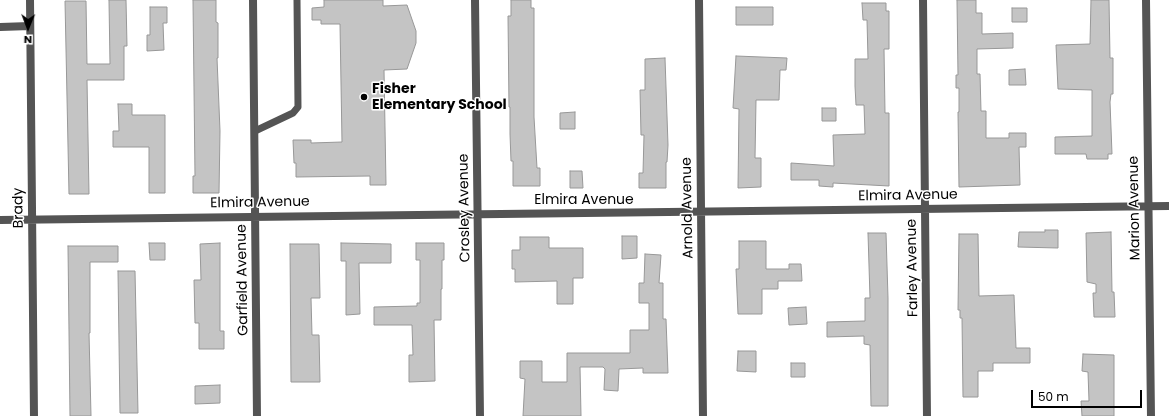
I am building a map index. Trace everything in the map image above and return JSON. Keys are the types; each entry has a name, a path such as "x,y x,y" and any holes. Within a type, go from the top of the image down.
{"street":[{"name":"Brady","path":"30,0 34,416"},
{"name":"Garfield Avenue","path":"253,0 257,416"},
{"name":"Crosley Avenue","path":"475,0 480,416"},
{"name":"Arnold Avenue","path":"699,0 704,416"},
{"name":"Farley Avenue","path":"923,0 928,416"},
{"name":"Marion Avenue","path":"1146,0 1151,416"},
{"path":"0,26 30,26"},
{"name":"Elmira Avenue","path":"0,220 478,214 701,213 926,208 1169,206"}],"lane":[{"path":"255,131 293,113 298,107 297,0"}],"building":[{"path":"109,0 126,0 127,46 124,46 124,80 87,80 89,194 69,194 65,1 86,1 87,64 110,64"},
{"path":"193,0 216,0 216,22 218,23 217,58 220,131 219,193 193,193 193,176 195,176"},
{"path":"324,0 383,0 383,6 407,5 416,31 416,43 407,69 384,70 386,185 370,185 370,176 296,177 293,140 311,140 311,143 342,142 340,24 321,24 321,20 312,20 312,8 324,7"},
{"path":"511,0 531,0 531,8 534,8 534,117 537,168 540,168 540,186 513,186 513,161 511,161 509,107 508,16 511,16"},
{"path":"957,0 976,0 976,13 982,13 982,34 1013,33 1013,48 977,49 977,74 980,74 981,111 986,111 986,138 1009,138 1009,133 1026,133 1026,147 1019,147 1020,185 959,187 959,88 956,88 956,75 958,75"},
{"path":"1091,0 1109,0 1110,58 1113,58 1113,94 1111,94 1110,102 1112,154 1108,154 1108,159 1087,159 1086,154 1055,154 1055,137 1092,136 1092,90 1058,89 1056,45 1090,44"},
{"path":"862,3 886,3 886,11 889,11 889,49 884,49 885,113 889,113 889,186 833,183 833,187 819,186 819,180 791,180 791,163 834,166 833,135 865,134 864,105 856,105 855,86 855,59 868,59 867,20 863,20"},
{"path":"150,7 167,7 167,23 163,23 164,50 147,51 147,35 150,35"},
{"path":"736,7 773,7 773,25 736,25"},
{"path":"1012,8 1027,8 1027,22 1012,22"},
{"path":"736,56 787,58 786,70 780,70 779,100 756,100 755,158 761,158 761,187 738,188 739,109 733,108"},
{"path":"665,58 668,145 666,162 666,188 639,188 639,173 643,173 644,135 641,135 640,90 645,90 645,59"},
{"path":"1025,69 1026,85 1009,85 1009,70"},
{"path":"118,104 132,104 132,115 165,115 165,193 149,193 149,147 113,147 113,131 119,131"},
{"path":"822,108 836,108 836,121 822,121"},
{"path":"575,112 575,129 560,129 560,113"},
{"path":"570,171 582,171 583,188 570,188"},
{"path":"1045,230 1058,230 1058,248 1018,247 1019,232 1045,232"},
{"path":"1111,232 1112,292 1114,292 1115,317 1094,317 1093,293 1096,293 1096,284 1087,282 1086,233"},
{"path":"868,233 886,233 888,298 888,406 871,406 870,345 864,344 864,336 827,337 827,322 865,321 865,298 870,298"},
{"path":"959,234 978,234 979,296 1014,295 1016,348 1030,348 1030,363 993,363 993,371 978,371 978,397 963,397 962,318 960,318 960,310 958,310"},
{"path":"622,236 637,236 637,258 622,259"},
{"path":"520,237 549,237 549,248 583,248 583,278 573,278 573,304 557,304 557,281 515,282 515,269 512,269 512,250 520,250"},
{"path":"739,241 766,241 766,269 789,269 789,264 801,264 802,281 778,281 778,289 762,289 762,314 738,314 736,269 739,269"},
{"path":"149,243 165,243 165,260 150,260"},
{"path":"220,243 220,331 224,331 224,349 199,349 199,323 195,323 194,280 201,280 200,244"},
{"path":"341,243 391,244 391,263 359,263 360,314 346,315 346,261 341,261"},
{"path":"416,243 444,243 444,260 442,260 441,320 434,320 435,381 409,382 409,355 413,355 412,325 374,325 374,307 417,306 417,303 420,303 420,260 416,260"},
{"path":"290,244 319,244 320,298 311,298 312,335 319,335 320,382 291,382"},
{"path":"68,246 118,246 118,262 90,262 89,333 91,416 70,416"},
{"path":"645,254 661,255 659,283 663,283 663,319 666,319 668,373 643,373 643,368 619,369 618,391 604,390 605,369 603,367 580,367 581,416 523,416 525,379 520,378 520,361 542,361 542,382 567,382 567,353 630,353 630,330 649,330 649,303 639,303 639,283 644,283"},
{"path":"118,271 135,271 138,413 120,413"},
{"path":"806,307 807,324 789,325 788,308"},
{"path":"738,351 756,351 756,372 737,371"},
{"path":"1083,354 1114,355 1114,416 1082,416 1081,401 1089,401 1088,372 1082,371"},
{"path":"791,363 805,363 805,377 791,377"},
{"path":"220,385 220,403 195,404 195,386"}],"place":[{"name":"Fisher Elementary School","path":"364,97"}]}
